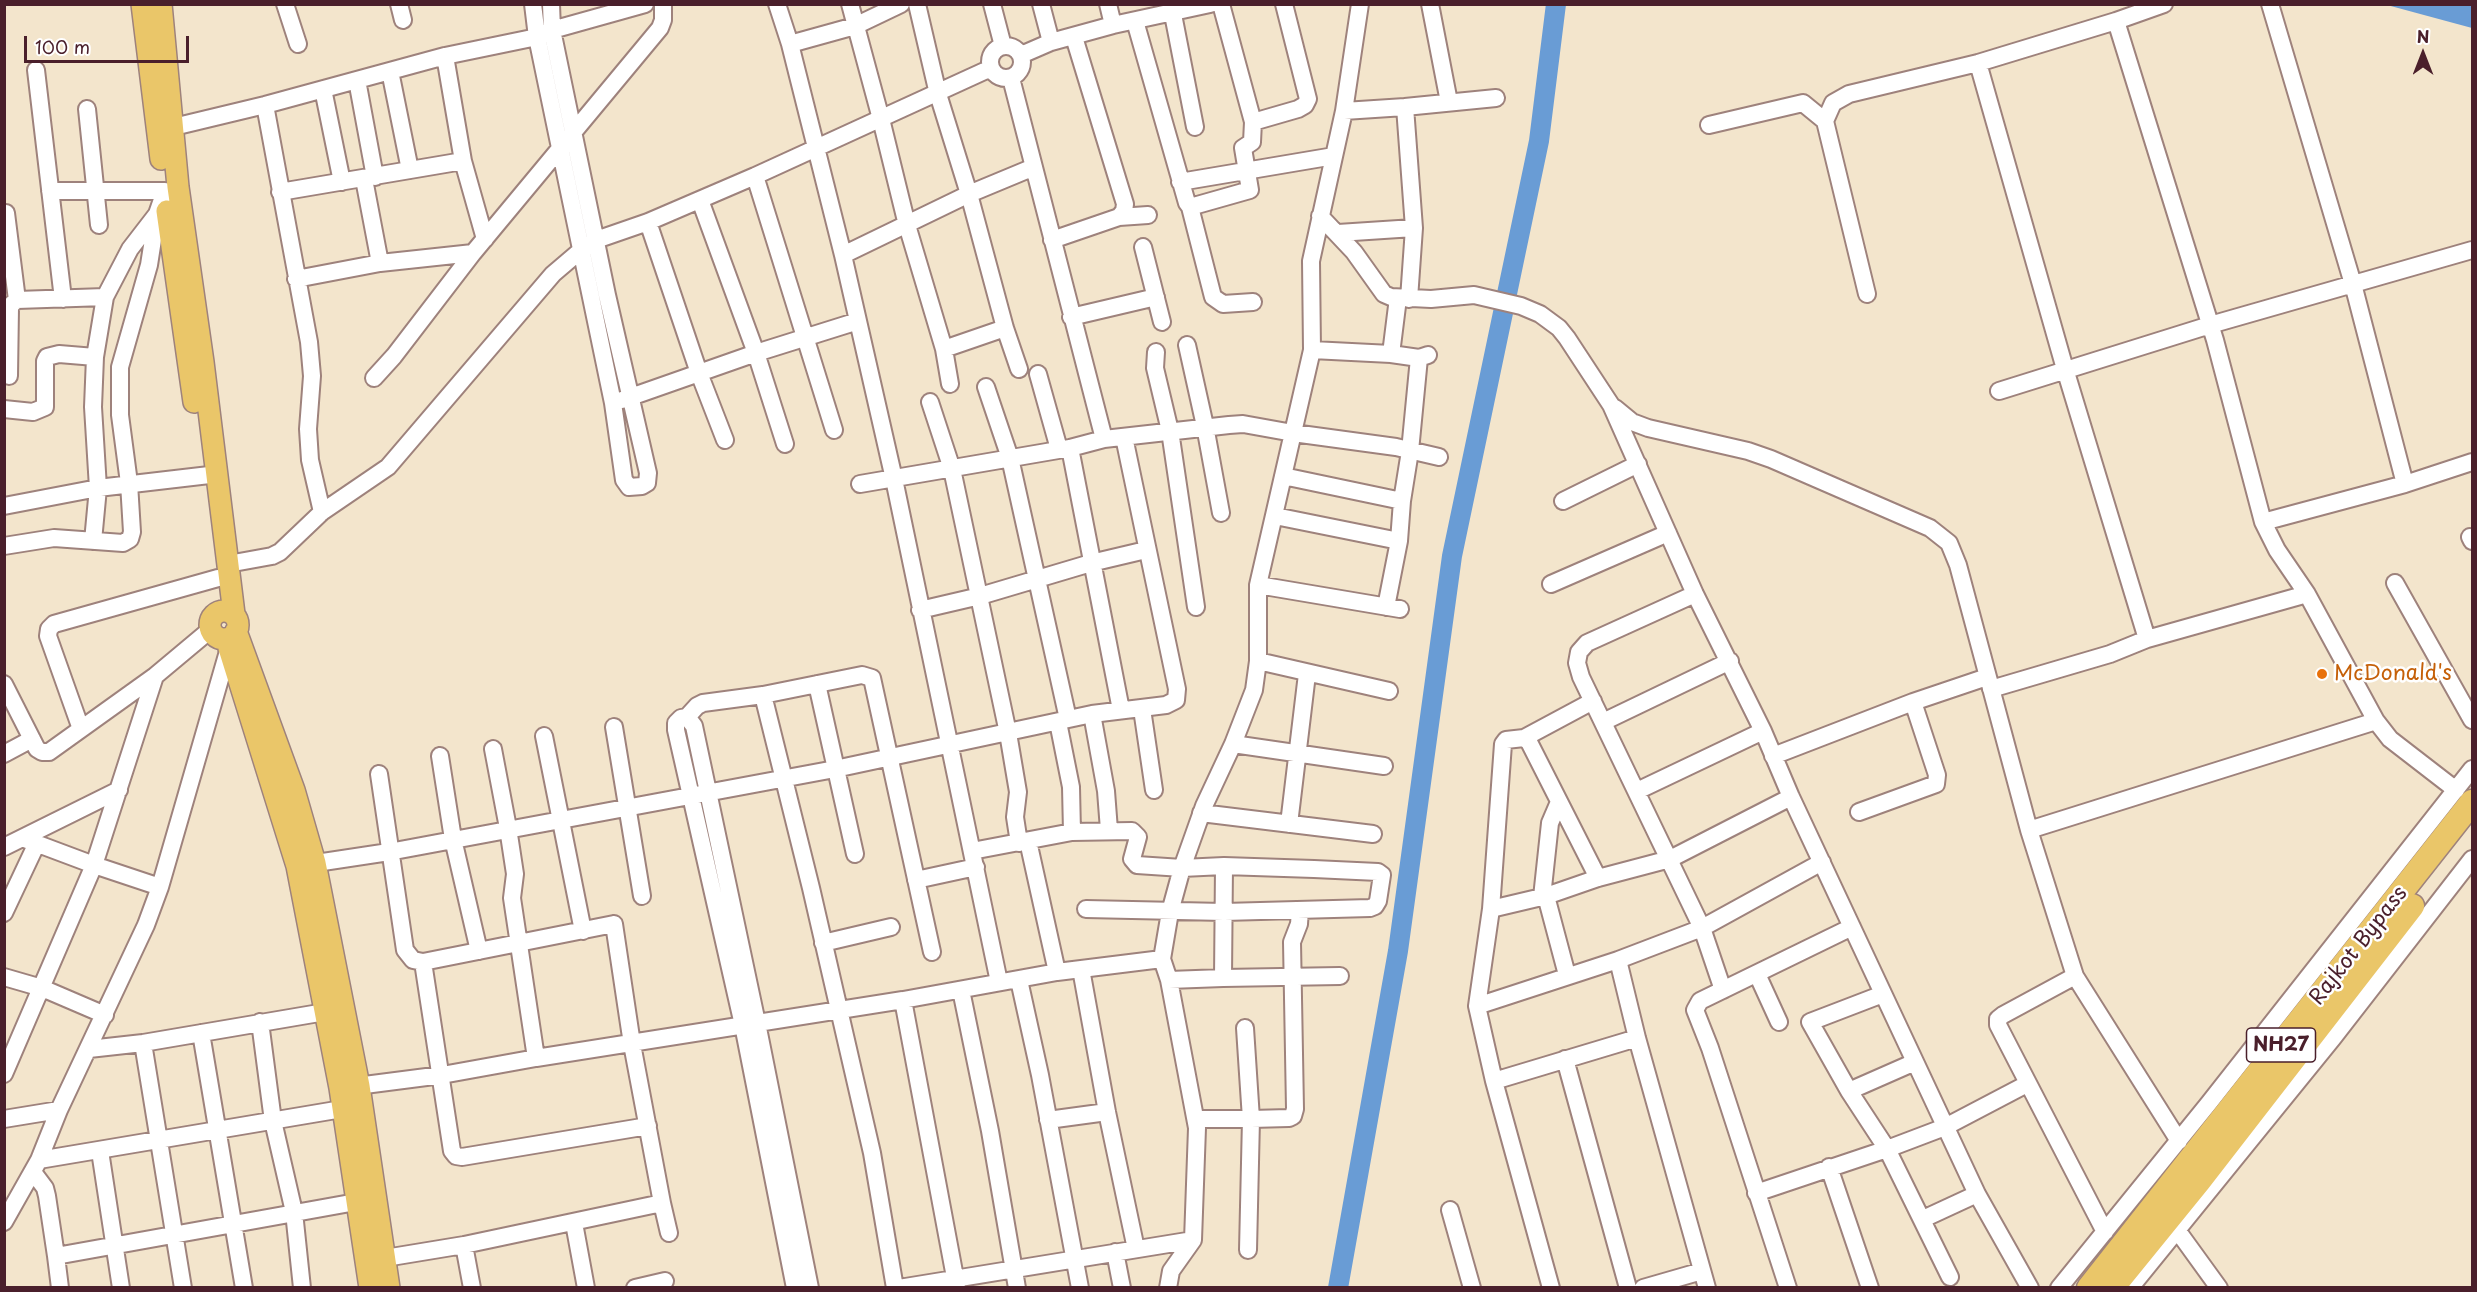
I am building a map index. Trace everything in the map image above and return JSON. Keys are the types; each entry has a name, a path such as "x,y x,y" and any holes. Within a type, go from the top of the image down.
{"highway":[{"name":"Rajkot Bypass","path":"2090,1287 2464,796"},
{"name":"Rajkot Bypass","path":"2112,1287 2199,1181 2472,828"}],"main road":[{"path":"142,4 178,187 223,571 226,629 306,865 375,1259 370,1287"},
{"path":"161,4 165,191 174,268 212,474"},
{"path":"306,865 325,1012 347,1094 356,1202 375,1259 389,1287"}],"street":[{"path":"285,4 298,44"},
{"path":"533,4 544,33 573,130 648,473 647,483 642,486 628,487 624,480 612,403 559,147 544,33 551,4"},
{"path":"165,129 266,105 445,56 544,33 645,4"},
{"path":"374,378 394,356 473,253 559,147 660,28 663,20 663,4"},
{"path":"777,4 843,255 894,479 999,982"},
{"path":"850,4 907,225 944,349 950,384"},
{"path":"789,44 855,26 902,4"},
{"path":"917,4 938,94 969,194 1005,328 1019,369"},
{"path":"992,4 1003,46"},
{"path":"1041,4 1051,42"},
{"path":"1108,4 1113,25"},
{"path":"1021,55 1051,42 1135,21 1172,9 1210,4"},
{"path":"1190,207 1251,190 1243,148 1252,142 1252,122 1221,4"},
{"path":"1252,122 1298,109 1305,105 1308,99 1284,4"},
{"path":"1168,1287 1171,1271 1192,1240 1197,1119 1169,980 1162,959 1170,912 1182,868 1201,813 1233,744 1254,690 1258,661 1258,585 1266,542 1275,516 1312,350 1311,261 1344,111 1360,4"},
{"path":"1430,4 1449,102"},
{"path":"1825,121 1833,102 1849,94 1978,63 2164,4"},
{"path":"2270,4 2353,284 2405,484"},
{"path":"1172,9 1195,128"},
{"path":"1135,21 1186,203 1190,207 1213,297 1223,304 1253,302"},
{"path":"2116,21 2210,325 2263,522 2277,550 2307,594 2376,721 2390,739 2464,796"},
{"path":"1074,37 1125,204 1124,211 1119,217"},
{"path":"1003,46 1013,48 1021,55 1022,66 1011,78 1002,78 991,68 991,56 1003,46"},
{"path":"445,56 463,161 485,239"},
{"path":"1978,63 2065,369 2146,639"},
{"path":"81,729 48,636 49,629 54,624 280,552 322,512 388,468 553,274 580,250 596,240 648,222 700,200 991,68"},
{"path":"36,70 63,298"},
{"path":"390,71 410,170"},
{"path":"1011,78 1104,439"},
{"path":"357,80 380,263"},
{"path":"323,89 342,182"},
{"path":"1344,111 1496,98"},
{"path":"1709,125 1803,102 1825,121 1867,294"},
{"path":"266,105 311,360 308,429 310,460 322,512"},
{"path":"1390,354 1404,298 1414,228 1405,107"},
{"path":"87,109 99,225"},
{"path":"1180,182 1334,156"},
{"path":"280,192 463,161"},
{"path":"843,255 969,194 1034,167"},
{"path":"755,176 807,336 834,430"},
{"path":"4,546 54,538 123,543 130,539 132,532 129,483 120,415 120,367 149,265 157,214 165,191 50,191"},
{"path":"700,200 756,353 785,444"},
{"path":"6,213 17,300"},
{"path":"93,541 98,488 93,407 95,357 105,297 130,249 157,214"},
{"path":"1052,240 1119,217 1148,215"},
{"path":"1320,216 1338,233 1384,294 1404,298 1474,295 1521,306 1540,314 1559,328 1611,405 1695,594 1763,731 1791,797 1977,1194 2030,1287"},
{"path":"648,222 699,373 725,440"},
{"path":"1338,233 1414,228"},
{"path":"1143,247 1162,322"},
{"path":"2000,391 2210,325 2472,250"},
{"path":"296,279 380,263 473,253"},
{"path":"9,376 10,308 17,300 105,297"},
{"path":"1071,317 1156,297"},
{"path":"612,403 756,353 858,321"},
{"path":"944,349 1005,328"},
{"path":"1186,345 1205,426 1221,513"},
{"path":"1258,585 1393,608 1402,501 1424,356 1312,350"},
{"path":"1156,352 1155,368 1170,431 1196,608"},
{"path":"4,410 33,412 45,407 45,361 47,357 59,354 95,357"},
{"path":"1038,374 1065,448 1121,710"},
{"path":"986,387 1010,458 1036,579 1063,721 1071,787 1072,832"},
{"path":"930,402 952,469 1008,733 1018,792 1016,817 1057,972"},
{"path":"1611,405 1632,422 1648,428 1748,451 1772,459 1940,534 1955,554 2029,830 2075,976 2179,1141"},
{"path":"860,484 952,469 1104,439 1205,426 1243,424 1396,447 1439,457"},
{"path":"306,865 389,852 508,828 835,769 1092,714 1166,705 1176,700 1178,689 1146,550 1124,437"},
{"path":"2263,522 2405,484 2472,462"},
{"path":"1563,501 1638,464"},
{"path":"4,506 129,483 212,474"},
{"path":"1283,476 1402,501"},
{"path":"1275,516 1399,541"},
{"path":"1551,584 1668,533"},
{"path":"920,610 980,596 1091,563 1146,550"},
{"path":"2395,583 2472,720"},
{"path":"1695,594 1587,643 1579,652 1577,663 1702,928 1723,990"},
{"path":"1773,756 1912,702 2110,654 2146,639 2307,594"},
{"path":"4,684 38,749 42,752 49,752 155,676 226,629"},
{"path":"4,1222 36,1166 59,1110 146,925 160,887 226,629"},
{"path":"1258,661 1389,691"},
{"path":"1603,722 1730,661"},
{"path":"1288,824 1307,674"},
{"path":"810,1287 750,1024 691,795 676,723 703,703 763,695 862,675 872,678 932,952"},
{"path":"4,1074 94,865 155,676"},
{"path":"817,684 855,854"},
{"path":"763,695 872,1153 897,1287 956,1283 1014,1268 1192,1240"},
{"path":"1551,1287 1494,1082 1477,1006 1491,909 1503,744 1511,738 1524,738 1593,701"},
{"path":"1859,812 1936,784 1937,775 1912,702"},
{"path":"1142,709 1154,790"},
{"path":"1092,714 1106,791 1109,830"},
{"path":"687,717 694,726 709,792 795,1287"},
{"path":"2029,830 2376,721"},
{"path":"614,728 642,896"},
{"path":"1637,790 1763,731"},
{"path":"544,736 583,931"},
{"path":"1524,738 1529,742 1598,879"},
{"path":"4,754 32,739"},
{"path":"1233,744 1384,766"},
{"path":"493,749 515,874 512,898 536,1058"},
{"path":"440,756 453,839 479,951"},
{"path":"2059,1287 2464,796 2472,769"},
{"path":"379,774 405,950 413,960 423,962 614,924 632,1044 669,1233"},
{"path":"4,847 29,841 119,790"},
{"path":"1491,909 1670,859 1791,797"},
{"path":"1559,802 1550,823 1544,896 1567,975"},
{"path":"1201,813 1373,834"},
{"path":"916,880 1023,842 1072,832 1109,830 1136,833 1138,842 1132,859 1137,865 1182,868 1224,866 1314,869 1378,872 1382,875 1378,901 1375,906 1224,912 1086,909"},
{"path":"29,841 160,887"},
{"path":"4,913 29,841"},
{"path":"2130,1287 2333,1038 2472,861"},
{"path":"1477,1006 1618,960 1702,928 1822,862"},
{"path":"1222,978 1224,866"},
{"path":"1197,1119 1282,1119 1293,1116 1295,1109 1292,942 1299,924 1300,910"},
{"path":"823,943 891,927"},
{"path":"1788,1287 1710,1048 1695,1010 1700,1001 1852,927"},
{"path":"36,1166 100,1151 273,1121 347,1094 442,1075 903,1000 1057,972 1162,959"},
{"path":"1618,960 1637,1038 1704,1279 1643,1287"},
{"path":"423,962 452,1151 456,1155 462,1157 648,1126"},
{"path":"1081,969 1107,1112 1136,1249"},
{"path":"1757,974 1779,1022"},
{"path":"1169,980 1340,976"},
{"path":"2075,976 1998,1019 2000,1031 2105,1232"},
{"path":"4,977 42,988 105,1015"},
{"path":"1019,980 1080,1287"},
{"path":"961,990 990,1131 1017,1287"},
{"path":"1883,994 1809,1023 1887,1149 1950,1277"},
{"path":"903,1000 956,1283"},
{"path":"89,1049 201,1034 325,1012"},
{"path":"260,1023 273,1121 294,1212 302,1287"},
{"path":"1245,1028 1251,1119 1248,1250"},
{"path":"201,1034 244,1287"},
{"path":"1494,1082 1637,1038"},
{"path":"143,1043 183,1287"},
{"path":"1565,1059 1628,1287"},
{"path":"1849,1091 1915,1062"},
{"path":"1756,1192 1887,1149 1945,1126 2027,1084"},
{"path":"4,1119 59,1110"},
{"path":"1048,1120 1107,1112"},
{"path":"100,1151 121,1287"},
{"path":"36,1166 47,1196 60,1287"},
{"path":"1829,1167 1870,1287"},
{"path":"1923,1219 1977,1194"},
{"path":"56,1256 356,1202"},
{"path":"375,1259 464,1245 662,1203"},
{"path":"1450,1210 1472,1287"},
{"path":"574,1223 586,1287"},
{"path":"2177,1230 2219,1287"},
{"path":"464,1245 472,1287"},
{"path":"1114,1252 1122,1287"},
{"path":"635,1287 665,1281"}],"water":[{"path":"2387,5 2472,5 2472,28"}],"waterway":[{"path":"1338,1288 1398,951 1452,556 1539,141 1556,4"}],"place":[{"name":"McDonald's","path":"2322,674"}]}
